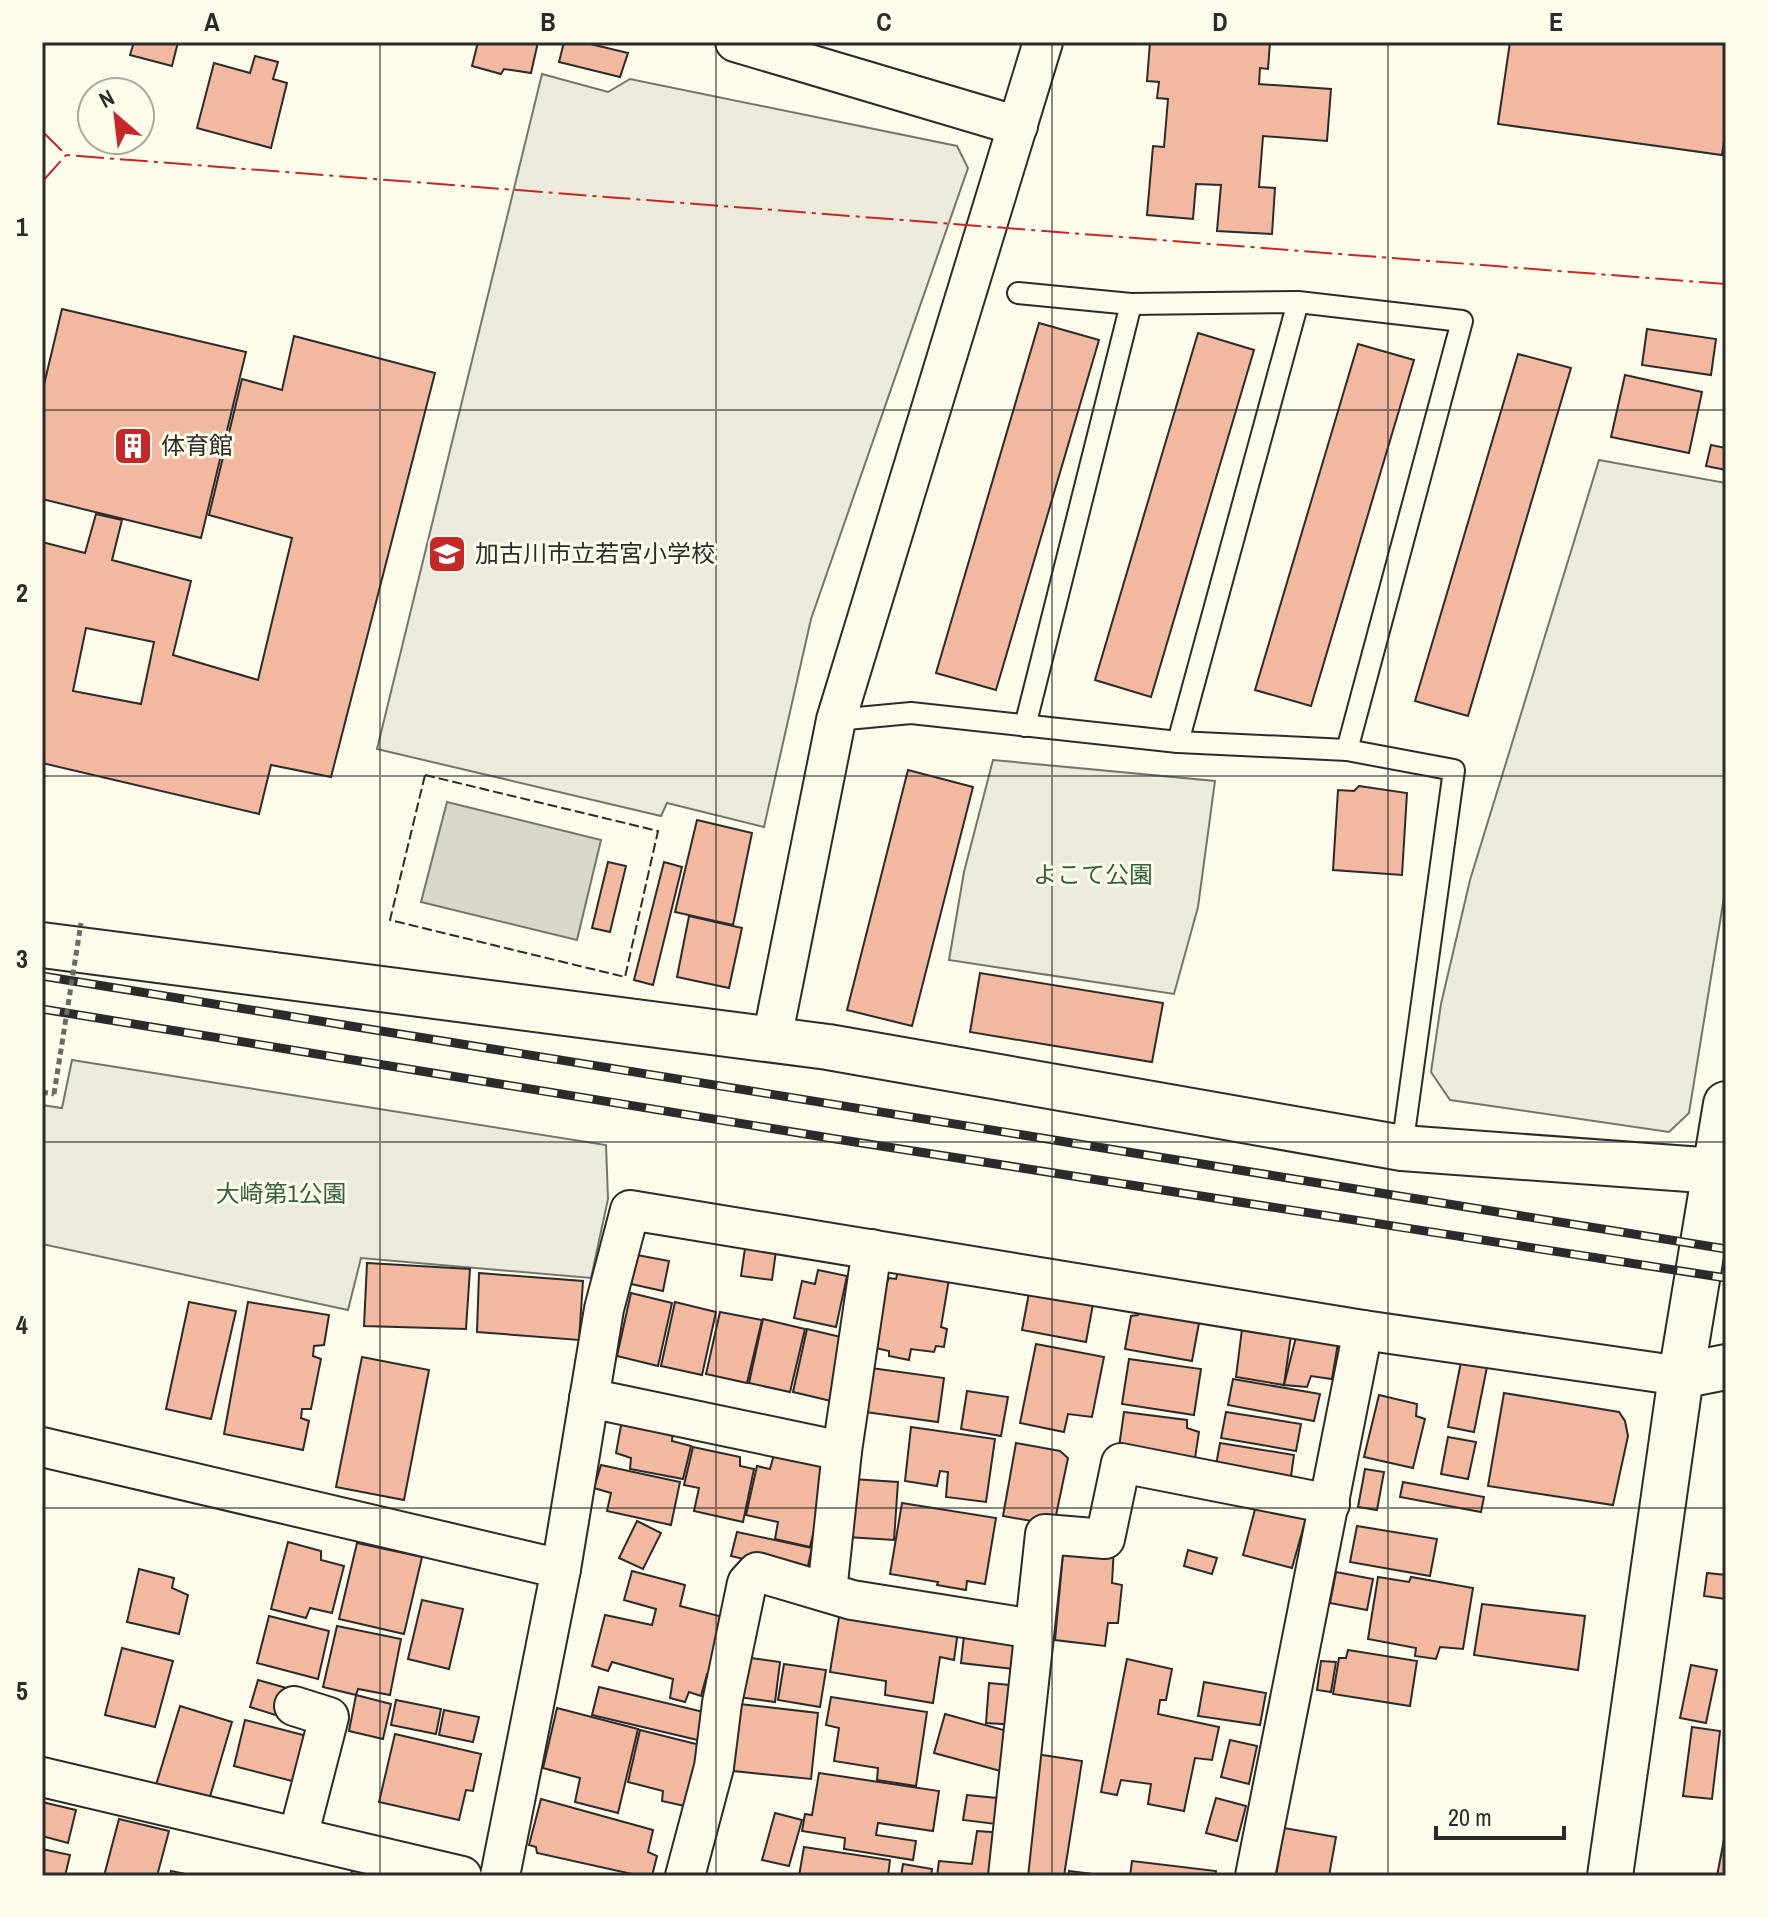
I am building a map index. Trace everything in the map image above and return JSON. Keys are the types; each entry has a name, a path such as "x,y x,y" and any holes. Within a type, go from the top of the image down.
{"street":[{"path":"735,42 1018,126"},
{"path":"772,1039 836,720 1043,42"},
{"path":"42,945 772,1039 1402,1148 1717,1193"},
{"path":"1610,1876 1681,1376 1717,1193 1726,1104"},
{"path":"500,1876 561,1569 604,1309 630,1210 1363,1330 1681,1376 1726,1367"},
{"path":"827,1592 842,1451 872,1249"},
{"path":"1255,1876 1363,1330"},
{"path":"589,1398 842,1451"},
{"path":"42,1447 561,1569"},
{"path":"1008,1876 1045,1534 1105,1539 1121,1463 1330,1504"},
{"path":"685,1876 714,1767 722,1703 747,1583 757,1572 852,1600 1033,1629"},
{"path":"294,1706 329,1717 298,1837"},
{"path":"42,1777 462,1876"}],"lane":[{"path":"1018,293 1131,304 1298,302 1462,321 1347,750"},
{"path":"1178,742 1298,302"},
{"path":"1025,726 1131,304"},
{"path":"836,720 911,713 1178,742 1347,750 1454,770 1402,1148"}],"path":[{"path":"42,1092 54,1094 81,923"}],"green space":[{"path":"542,74 608,92 630,79 957,146 968,168 811,619 764,827 667,803 661,816 377,749"},
{"name":"よこて公園","path":"993,760 1215,781 1198,907 1174,994 949,960 964,872"},
{"name":"大崎第1公園","path":"72,1060 606,1145 608,1199 591,1278 361,1258 348,1310 42,1244 42,1105 62,1108"}],"shaded area":[{"path":"1599,460 1726,483 1726,885 1689,1113 1669,1132 1450,1100 1431,1072 1441,1004 1470,880"},
{"path":"447,802 601,840 577,940 421,902"}],"building":[{"path":"134,42 178,42 172,66 130,55"},
{"path":"478,42 538,42 531,73 504,69 501,74 472,66"},
{"path":"564,42 582,42 628,53 620,77 559,62"},
{"path":"1150,42 1270,42 1268,69 1260,68 1259,84 1331,89 1327,141 1263,136 1259,187 1275,188 1272,234 1217,231 1221,185 1196,184 1193,219 1147,215 1153,146 1164,147 1168,99 1157,98 1159,82 1147,81"},
{"path":"1510,42 1726,42 1726,128 1722,155 1498,124"},
{"path":"255,56 278,62 273,79 287,83 271,148 197,128 214,63 250,73"},
{"name":"体育館","path":"62,309 246,352 201,538 42,499 42,393"},
{"path":"1039,323 1099,340 996,690 936,673"},
{"path":"1647,329 1716,339 1711,375 1642,365"},
{"path":"1198,333 1254,350 1151,697 1095,680"},
{"path":"294,336 435,373 331,777 271,765 259,814 42,763 42,542 85,553 96,514 122,520 112,560 191,581 173,655 258,680 292,538 209,515 242,379 282,390","holes":["86,628 154,642 141,704 73,691"]},
{"path":"1358,344 1414,360 1311,706 1255,690"},
{"path":"1518,354 1571,368 1468,716 1415,701"},
{"path":"1625,375 1702,392 1689,453 1611,437"},
{"path":"1711,445 1726,448 1726,470 1706,466"},
{"path":"908,770 973,787 912,1026 847,1010"},
{"path":"1359,786 1407,793 1402,875 1333,870 1338,790 1354,791"},
{"path":"697,820 752,833 733,925 675,912"},
{"path":"608,862 626,866 610,932 592,928"},
{"path":"664,862 682,867 653,985 634,980"},
{"path":"689,916 742,928 729,988 677,977"},
{"path":"980,973 1163,1003 1152,1062 970,1032"},
{"path":"745,1248 776,1251 772,1280 741,1276"},
{"path":"637,1255 669,1261 663,1291 631,1284"},
{"path":"367,1263 470,1269 466,1329 364,1326"},
{"path":"818,1270 847,1276 836,1327 794,1318 802,1281 815,1284"},
{"path":"898,1271 949,1279 941,1327 947,1329 944,1347 936,1346 934,1352 911,1349 909,1360 889,1356 889,1351 871,1347 879,1298 889,1278 896,1279"},
{"path":"479,1273 583,1281 579,1340 477,1332"},
{"path":"631,1293 672,1303 658,1366 617,1356"},
{"path":"1029,1293 1093,1304 1086,1342 1022,1330"},
{"path":"189,1302 236,1311 211,1419 166,1409"},
{"path":"248,1302 329,1315 324,1345 314,1346 313,1356 321,1359 311,1409 302,1409 301,1418 309,1421 303,1450 224,1434"},
{"path":"675,1302 716,1312 702,1375 661,1366"},
{"path":"1140,1310 1199,1323 1192,1361 1125,1349 1131,1316 1138,1315"},
{"path":"720,1312 762,1320 747,1383 706,1374"},
{"path":"763,1319 805,1329 790,1392 749,1383"},
{"path":"807,1329 845,1338 831,1401 793,1392"},
{"path":"1242,1329 1291,1335 1284,1385 1236,1377"},
{"path":"1296,1337 1338,1343 1332,1379 1311,1376 1307,1387 1284,1385"},
{"path":"1036,1344 1104,1357 1092,1417 1068,1414 1064,1432 1020,1423"},
{"path":"362,1357 429,1370 404,1500 336,1487"},
{"path":"1129,1359 1201,1369 1194,1415 1122,1404"},
{"path":"1461,1362 1487,1367 1474,1432 1448,1427"},
{"path":"871,1368 944,1378 938,1422 865,1412"},
{"path":"1233,1379 1320,1394 1314,1421 1228,1405"},
{"path":"967,1391 1008,1397 1001,1436 961,1429"},
{"path":"1504,1393 1619,1412 1625,1421 1628,1436 1613,1505 1488,1486"},
{"path":"1379,1395 1417,1404 1416,1416 1425,1419 1413,1468 1364,1457"},
{"path":"1124,1412 1187,1420 1187,1428 1199,1432 1195,1458 1119,1447"},
{"path":"1226,1412 1301,1424 1296,1451 1221,1438"},
{"path":"622,1420 673,1431 672,1441 691,1446 683,1479 630,1469 631,1458 616,1453"},
{"path":"911,1427 995,1439 986,1502 946,1497 948,1472 940,1471 937,1486 905,1481"},
{"path":"1448,1437 1476,1442 1468,1479 1441,1474"},
{"path":"1016,1443 1060,1451 1068,1458 1054,1525 1003,1516"},
{"path":"1220,1443 1294,1455 1290,1483 1215,1471"},
{"path":"693,1447 740,1457 740,1466 754,1469 743,1522 694,1511 699,1488 684,1485"},
{"path":"775,1451 830,1464 810,1547 775,1539 778,1522 746,1515 757,1466 770,1469"},
{"path":"601,1465 680,1482 671,1525 607,1511 611,1493 594,1488"},
{"path":"1365,1469 1384,1472 1377,1510 1358,1507"},
{"path":"852,1479 898,1482 894,1540 847,1537"},
{"path":"1403,1482 1484,1497 1481,1512 1400,1497"},
{"path":"1258,1498 1308,1511 1292,1568 1243,1555"},
{"path":"902,1503 996,1518 985,1584 967,1581 966,1590 890,1574"},
{"path":"637,1521 661,1533 643,1569 619,1558"},
{"path":"1357,1526 1437,1539 1430,1576 1350,1562"},
{"path":"737,1532 812,1548 806,1574 731,1556"},
{"path":"288,1542 321,1551 321,1560 344,1566 332,1613 310,1608 306,1618 271,1609"},
{"path":"357,1543 422,1557 404,1634 339,1619"},
{"path":"1064,1543 1114,1547 1112,1583 1122,1585 1118,1623 1108,1623 1105,1646 1055,1640"},
{"path":"1188,1550 1217,1558 1212,1574 1184,1566"},
{"path":"139,1569 174,1578 172,1588 188,1595 179,1634 127,1622"},
{"path":"632,1571 685,1585 680,1606 723,1617 715,1675 707,1674 701,1696 689,1692 685,1702 670,1698 673,1679 612,1662 608,1671 592,1666 605,1615 652,1625 656,1609 624,1600"},
{"path":"1336,1572 1373,1579 1367,1610 1330,1603"},
{"path":"1707,1573 1726,1575 1726,1599 1704,1596"},
{"path":"1378,1577 1409,1582 1411,1577 1473,1588 1463,1649 1440,1647 1436,1659 1415,1656 1416,1648 1368,1639"},
{"path":"422,1600 463,1609 449,1669 408,1659"},
{"path":"1482,1604 1585,1616 1578,1670 1474,1655"},
{"path":"841,1605 959,1624 954,1660 940,1657 933,1703 885,1695 886,1681 830,1672"},
{"path":"269,1616 329,1631 318,1679 257,1663"},
{"path":"337,1626 401,1639 390,1695 358,1689 356,1695 323,1687"},
{"path":"965,1626 1026,1633 1022,1670 961,1663"},
{"path":"122,1648 173,1661 155,1727 105,1715"},
{"path":"1348,1650 1417,1661 1410,1706 1333,1694 1339,1658 1346,1658"},
{"path":"743,1657 780,1662 775,1702 738,1697"},
{"path":"1127,1659 1172,1669 1166,1700 1160,1700 1158,1714 1219,1727 1212,1760 1195,1758 1184,1811 1148,1804 1151,1784 1121,1780 1117,1795 1101,1792"},
{"path":"1321,1661 1336,1662 1331,1692 1317,1690"},
{"path":"784,1664 826,1670 820,1707 778,1700"},
{"path":"1691,1665 1717,1670 1706,1723 1680,1718"},
{"path":"258,1680 290,1689 282,1717 250,1707"},
{"path":"1204,1682 1266,1693 1260,1725 1198,1716"},
{"path":"989,1683 1021,1686 1018,1725 986,1723"},
{"path":"599,1687 712,1714 706,1742 592,1715"},
{"path":"356,1695 391,1704 383,1739 349,1731"},
{"path":"831,1697 927,1712 916,1786 877,1780 878,1768 834,1761 839,1728 826,1725"},
{"path":"396,1700 441,1709 436,1734 391,1725"},
{"path":"731,1703 818,1713 811,1779 724,1770"},
{"path":"180,1706 232,1722 209,1800 156,1785"},
{"path":"557,1708 638,1729 618,1813 575,1802 580,1778 543,1768"},
{"path":"444,1710 479,1717 473,1742 439,1735"},
{"path":"945,1714 1018,1734 1008,1773 934,1753"},
{"path":"245,1720 307,1736 296,1782 234,1766"},
{"path":"1692,1727 1720,1731 1712,1799 1683,1796"},
{"path":"640,1730 708,1747 694,1808 662,1801 663,1791 628,1782"},
{"path":"395,1734 481,1754 473,1791 466,1790 459,1820 379,1802"},
{"path":"1230,1740 1257,1746 1249,1784 1221,1777"},
{"path":"1036,1754 1082,1761 1064,1876 1018,1876"},
{"path":"819,1773 939,1791 933,1831 878,1823 876,1835 916,1841 913,1860 844,1849 845,1838 802,1831 805,1814 812,1815"},
{"path":"967,1795 1007,1799 1004,1825 963,1820"},
{"path":"1216,1798 1246,1806 1237,1841 1206,1833"},
{"path":"541,1799 653,1830 648,1852 657,1856 652,1876 537,1853 536,1847 529,1845"},
{"path":"42,1802 76,1810 68,1843 42,1836"},
{"path":"775,1813 802,1820 789,1866 762,1860"},
{"path":"119,1819 169,1831 157,1876 104,1876"},
{"path":"1284,1828 1336,1837 1329,1876 1276,1876"},
{"path":"1726,1829 1726,1876 1717,1876"},
{"path":"977,1831 1004,1833 998,1876 937,1876 939,1861 972,1864"},
{"path":"804,1847 890,1860 888,1876 799,1876"},
{"path":"42,1849 70,1855 65,1876 42,1876"},
{"path":"1132,1861 1216,1871 1215,1876 1130,1876"},
{"path":"903,1864 932,1869 931,1876 901,1876"},
{"path":"352,1870 380,1876 351,1876"},
{"path":"171,1871 195,1876 170,1876"},
{"path":"1069,1871 1109,1876 1069,1876"}],"railway":[{"path":"42,976 1726,1249"},
{"path":"42,1009 836,1139 1726,1278"}],"fence":[{"path":"425,775 658,831 625,977 390,920 425,775"}],"power":[{"path":"42,131 66,155 1726,284"},
{"path":"42,182 66,155"}],"place":[{"name":"体育館","path":"133,446"},
{"name":"加古川市立若宮小学校","path":"447,554"}]}
